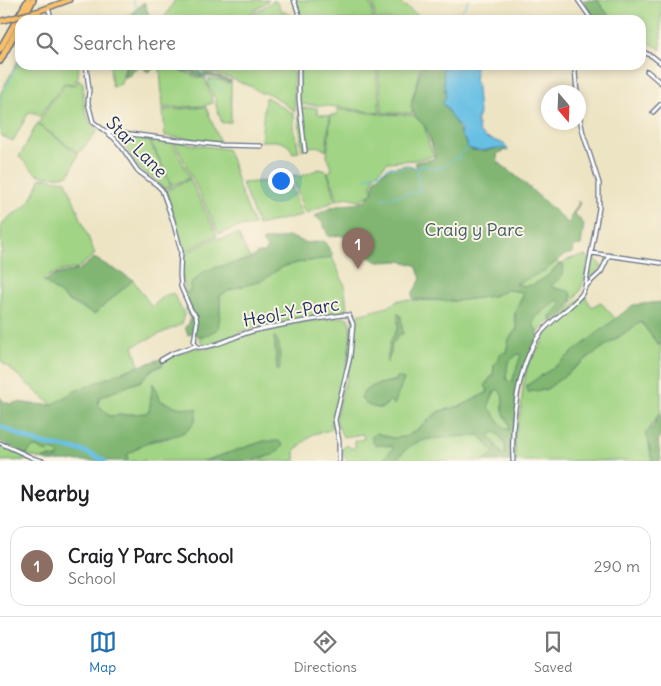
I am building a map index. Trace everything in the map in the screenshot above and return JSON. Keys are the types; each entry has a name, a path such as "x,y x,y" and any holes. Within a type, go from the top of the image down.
{"highway":[{"path":"19,15 28,0"},
{"path":"25,15 33,0"},
{"path":"0,49 15,23"},
{"path":"0,61 15,33"}],"main road":[{"path":"24,15 69,0"},
{"path":"1,21 15,17"}],"street":[{"path":"294,0 299,15"},
{"path":"578,0 587,15"},
{"path":"48,8 50,15"},
{"path":"646,54 661,63"},
{"name":"Star Lane","path":"87,70 89,89 88,103 93,122 121,146 138,171 157,184 162,190 173,221 180,251 180,275 184,296 196,316 197,323 194,342 196,346"},
{"path":"299,70 299,100 305,151"},
{"path":"575,70 576,85"},
{"path":"647,71 661,83"},
{"path":"653,112 661,104"},
{"path":"513,461 514,425 518,391 528,357 539,336 579,298 585,287 599,208 599,183 583,130"},
{"path":"105,131 219,145 261,146"},
{"path":"591,253 661,263"},
{"path":"585,287 602,272 609,255"},
{"name":"Heol-Y-Parc","path":"196,346 200,348 209,346 254,331 290,323 350,314 352,324 350,357 335,420 339,441 339,461"},
{"path":"161,360 173,353 196,346"},
{"path":"0,443 33,460 43,461"}],"green space":[{"path":"175,0 269,0 248,15 166,15"},
{"path":"275,0 282,11 291,15 251,15"},
{"path":"294,0 368,0 373,15 300,15"},
{"path":"371,0 396,0 418,15 375,15"},
{"path":"583,0 597,0 608,15 592,15"},
{"path":"597,0 661,0 661,50 646,41 646,15 608,15"},
{"path":"144,2 149,15 130,15"},
{"path":"15,66 15,70 79,70 78,77 74,84 64,83 40,117 36,113 29,112 13,141 0,135 0,94"},
{"path":"110,70 124,70 121,84 112,87"},
{"path":"125,70 132,70 130,75 124,78"},
{"path":"160,70 174,70 199,78 205,78 213,103 203,106 163,108"},
{"path":"179,70 195,70 202,76 206,73 232,81 229,82 211,76 200,77 190,72"},
{"path":"199,70 293,70 295,111 268,93 261,93 230,78 206,71 202,75 198,72"},
{"path":"297,70 376,70 380,113 298,104"},
{"path":"378,70 419,70 412,99 413,113 382,113"},
{"name":"Craig y Parc","path":"421,70 443,70 446,97 442,104 450,113 471,150 486,151 503,147 508,150 498,153 498,162 521,180 569,224 571,216 579,203 577,201 580,203 574,213 584,224 581,245 574,246 573,253 565,255 544,271 516,284 528,286 534,284 559,264 563,264 562,275 551,286 569,291 572,300 568,308 552,322 550,316 562,304 558,300 540,313 533,324 539,336 531,351 518,391 514,434 516,461 483,461 494,453 480,435 429,439 410,446 394,461 382,461 393,448 392,446 375,445 372,441 372,436 376,433 392,438 405,437 440,411 461,406 488,392 485,385 493,375 494,365 498,361 500,354 506,352 509,339 517,329 515,311 523,297 523,292 508,290 492,296 456,301 413,299 412,294 421,279 416,265 400,261 378,262 355,249 346,238 340,235 329,237 322,222 315,216 334,207 365,200 373,191 376,179 391,167 409,165 417,168 415,162 434,159 435,155 426,128 414,114 411,106","holes":["518,354 521,355 512,382 510,383 506,378 508,362","498,389 503,398 503,411 509,423 509,430 502,426 488,407 494,392","494,432 499,435 504,444 505,454 503,455 489,436"]},
{"path":"210,78 231,82 231,122 222,123 216,106 216,99 208,83"},
{"path":"78,80 83,83 84,103 89,121 98,130 79,153 38,124 52,100 60,93 65,84 76,85"},
{"path":"266,97 294,114 294,127 299,152 293,153 284,143 261,141"},
{"path":"206,107 220,142 165,136 163,110"},
{"path":"298,108 317,108 318,114 330,116 326,151 314,146 302,150"},
{"path":"338,109 379,114 413,115 424,125 434,156 388,162 374,176 371,185 372,192 368,196 359,200 347,197 337,200 328,172 332,170 327,156 331,115 337,115"},
{"path":"37,124 78,154 69,175 51,177 40,175 34,172 19,157"},
{"path":"110,133 147,138 171,186 163,189 158,182 139,169 123,144"},
{"path":"149,138 172,141 190,178 172,185"},
{"path":"175,142 227,149 254,225 239,227 219,234"},
{"path":"319,169 327,171 335,201 305,214 292,176 296,175 299,177"},
{"path":"288,177 302,215 258,225 242,183 271,181 273,186 279,184 277,180"},
{"path":"41,178 66,181 95,254 78,268 57,272 43,279 44,281 69,301 94,314 133,280 152,307 164,296 173,293 184,314 182,324 133,346 139,366 75,391 52,405 0,360 0,253 2,253 2,225 6,219 23,208 28,202"},
{"path":"190,179 217,235 182,253 183,249 175,219 164,191"},
{"path":"238,234 250,259 206,270 186,295 182,274 182,255 217,237 221,239"},
{"path":"288,236 307,243 324,241 333,255 332,257 295,263 283,267 260,281 225,293 220,296 218,329 203,337 197,336 195,332 188,335 185,327 189,324 190,317 186,309 188,305 184,296 190,291 191,283 206,270 250,259 258,253 265,253 267,248 262,241"},
{"path":"584,256 589,258 585,276 579,293 571,303 572,294 550,286 562,275 565,262 572,258"},
{"path":"593,256 602,267 587,282 591,259"},
{"path":"332,257 345,286 347,312 240,331 240,333 206,346 200,341 200,337 203,337 220,316 220,296 234,289 260,281 283,267 295,263"},
{"path":"94,258 133,280 94,314 69,301 44,281 58,274 79,270"},
{"path":"556,261 559,264 540,281 528,286 516,284"},
{"path":"508,290 523,292 524,294 514,316 517,328 509,339 506,352 500,355 494,365 493,375 485,384 488,392 461,406 439,411 405,437 392,438 379,434 387,446 392,446 393,448 382,461 347,461 340,452 346,445 353,449 355,441 364,439 363,434 343,437 336,416 347,376 353,316 388,307 399,300 456,301 492,296","holes":["397,378 404,379 392,401 390,400 382,408 375,408 361,397 363,393 376,385 396,380"]},
{"path":"584,295 592,307 601,303 616,319 553,368 526,386 528,392 547,389 593,354 641,322 658,345 661,344 661,413 650,427 648,438 652,461 516,461 515,435 528,364 541,344 547,330"},
{"path":"558,300 562,304 550,316 551,320 538,333 533,324 534,319"},
{"path":"661,302 661,344 659,345 641,322 593,354 547,389 528,392 526,386 553,368 633,305"},
{"path":"398,313 401,316 403,334 399,334 392,343 387,363 390,342 398,328"},
{"path":"347,317 350,325 349,351 330,425 334,429 313,434 295,450 295,461 254,461 266,457 264,441 204,461 128,461 127,455 145,443 169,438 177,407 161,401 153,384 149,412 109,416 98,404 100,397 141,381 150,371 163,365 163,362 167,359 195,347 204,349 245,335 274,328"},
{"path":"274,336 277,339 280,351 280,369 277,371"},
{"path":"518,354 521,355 510,383 506,378 508,362"},
{"path":"161,359 163,364 150,371 141,381 100,397 98,404 109,416 145,413 149,411 153,383 161,401 177,407 197,409 196,418 192,425 181,434 150,441 138,447 127,455 128,461 47,461 43,458 57,458 59,456 56,451 50,450 47,452 36,447 25,454 0,441 0,397 3,401 11,404 17,402 52,405 75,391 127,370"},
{"path":"397,377 404,379 394,405 390,400 382,408 370,406 361,397 367,389 396,381"},
{"path":"498,389 503,398 503,411 509,423 509,430 500,423 488,407 494,393"},
{"path":"661,413 661,435 658,444 661,461 652,461 648,438 645,434 655,424 658,414"},
{"path":"494,432 498,434 503,442 505,454 503,455 489,436"},
{"path":"480,435 495,453 483,461 394,461 406,448 418,442 435,438"},
{"path":"264,441 279,441 283,446 273,455 254,461 204,461"},
{"path":"0,444 29,458 30,460 0,461"},
{"path":"32,447 47,452 56,450 59,456 44,460 25,454"}],"water":[{"path":"443,70 476,70 479,132 486,138 503,143 508,150 499,148 478,150 467,147 467,142 461,136 460,128 451,117 446,106 442,104 446,97"}],"waterway":[{"path":"133,0 139,15"},
{"path":"460,15 469,0"},
{"path":"0,101 15,70"},
{"path":"197,70 224,92"},
{"path":"366,178 388,167 399,168 410,165 417,168 425,165 441,169 455,158 458,160 460,154 468,148"},
{"path":"382,199 420,191 417,169"},
{"path":"0,426 33,441 74,449 96,456 104,461"}],"place":[{"name":"Craig Y Parc School","path":"358,269"}]}
